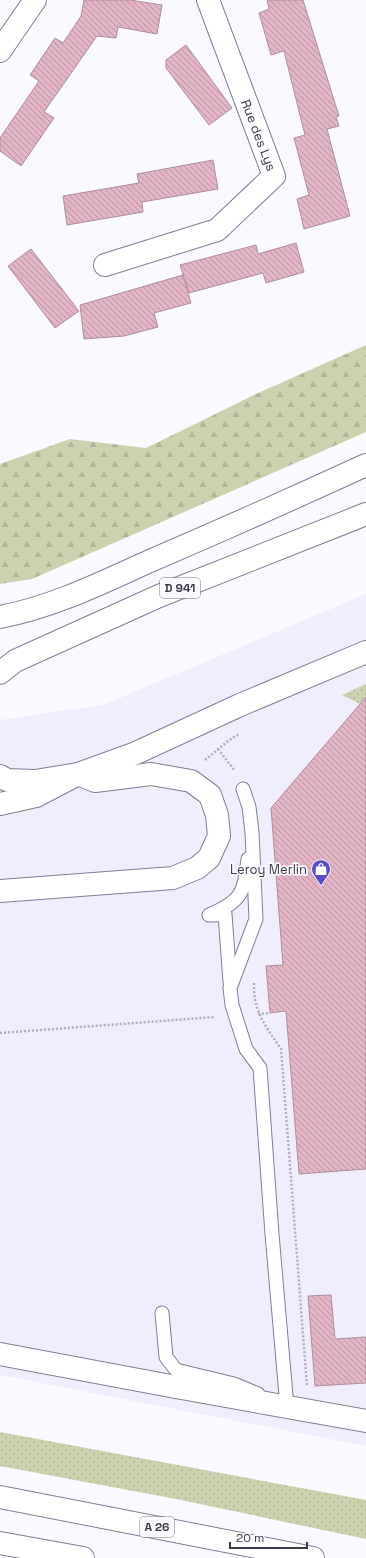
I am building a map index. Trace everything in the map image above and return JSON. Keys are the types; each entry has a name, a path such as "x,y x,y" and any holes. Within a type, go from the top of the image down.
{"main road":[{"path":"0,51 36,0"},
{"name":"Rue des Lys","path":"105,265 217,230 274,176 208,0"},
{"name":"D 941","path":"0,617 19,614 72,596 366,465"},
{"name":"D 941","path":"0,673 15,661 159,596 366,514"},
{"path":"0,804 36,796 78,774 136,753 240,705 366,652"},
{"path":"0,776 7,780 35,781 78,774 95,781 151,774 192,781 210,795 217,815 219,836 209,858 197,868 173,878 0,891"},
{"path":"0,1354 366,1421"},
{"name":"A 26","path":"0,1497 314,1558"},
{"path":"0,1543 83,1558"}],"lane":[{"path":"230,988 256,919 252,832 249,807 243,789"},
{"path":"162,1313 166,1357 176,1370 234,1384 287,1407 272,1234 260,1068 246,1049 232,1005 225,914 209,915 224,909 236,899 244,888 252,832"}],"path":[{"path":"0,1033 270,1013"}],"shaded area":[{"path":"366,594 366,1445 0,1375 0,720 103,705"}],"green space":[{"path":"366,345 366,432 32,579 0,584 0,464 70,439 146,448 256,394"},
{"path":"366,684 366,703 360,704 342,695"},
{"path":"0,1432 366,1500 366,1539 176,1499 0,1466"}],"building":[{"path":"84,0 130,0 162,5 157,34 118,27 116,38 97,36 44,112 54,118 21,166 0,151 0,138 39,81 30,75 55,38 63,43 81,16"},
{"path":"267,0 303,0 339,116 336,117 339,126 327,129 350,216 304,229 297,199 309,195 294,138 305,135 284,51 271,55 259,13 269,9"},
{"path":"186,45 232,108 209,125 166,68 166,60"},
{"path":"213,160 218,189 142,202 143,212 67,225 63,196 139,183 137,174"},
{"path":"296,243 304,272 266,283 263,273 189,293 180,265 256,245 258,254"},
{"path":"31,249 79,311 55,328 8,266"},
{"path":"183,275 191,303 154,313 158,327 124,336 84,339 80,305"},
{"name":"Leroy Merlin","path":"366,697 366,1169 299,1174 286,1011 270,1013 266,966 283,965 271,808"},
{"path":"331,1295 335,1339 366,1337 366,1383 315,1386 308,1296"}],"place":[{"name":"Leroy Merlin","path":"321,886"}]}
